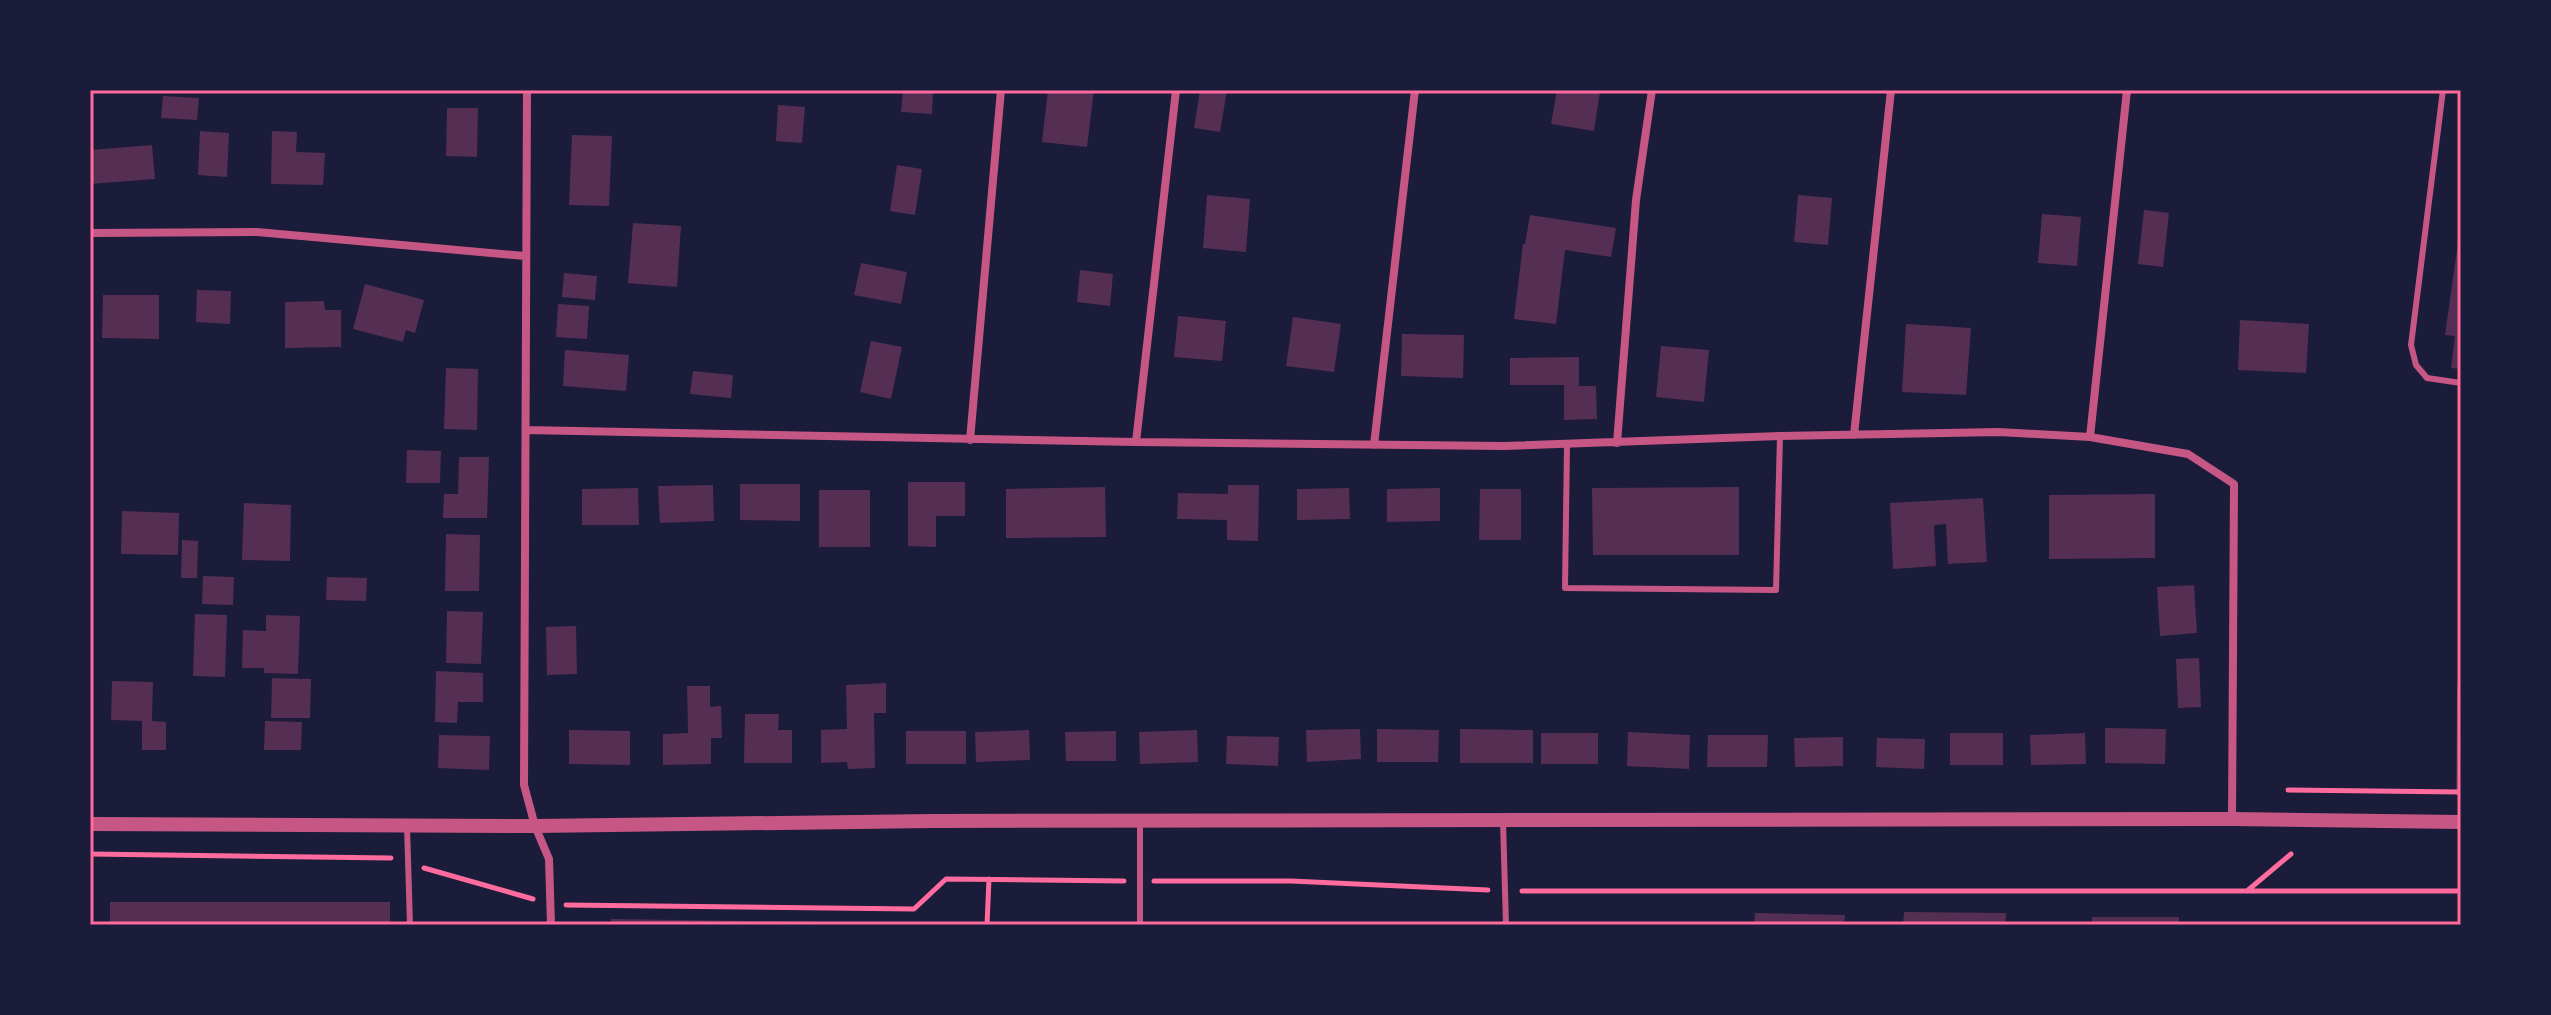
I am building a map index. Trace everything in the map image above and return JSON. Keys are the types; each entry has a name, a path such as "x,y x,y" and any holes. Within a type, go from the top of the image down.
{"street":[{"path":"527,90 524,785 535,826 549,859 551,925"},
{"path":"970,440 1001,90"},
{"path":"1136,442 1176,90"},
{"path":"1374,445 1415,90"},
{"path":"1617,443 1636,200 1652,90"},
{"path":"1854,435 1891,90"},
{"path":"2090,437 2127,90"},
{"path":"90,233 257,232 525,256"},
{"path":"526,430 1374,445 1567,445 1780,436 1999,432 2090,437 2188,454 2234,484 2232,819"},
{"path":"90,824 535,826 1140,821 2232,819 2461,822"}],"lane":[{"path":"2443,90 2411,345 2416,365 2427,378 2461,383"},
{"path":"1567,445 1565,588 1776,590 1780,436"},
{"path":"1503,820 1506,925"},
{"path":"1140,821 1140,925"},
{"path":"407,826 410,925"}],"path":[{"path":"2288,790 2461,792"},
{"path":"90,854 388,857 551,904"},
{"path":"2247,891 2291,854"},
{"path":"987,925 989,879"}],"building":[{"path":"903,90 933,90 932,114 901,112"},
{"path":"1048,90 1094,90 1087,147 1042,142"},
{"path":"1200,90 1227,90 1220,132 1194,128"},
{"path":"1557,90 1600,92 1594,131 1551,124"},
{"path":"163,96 199,98 197,120 161,118"},
{"path":"778,105 805,107 802,143 776,141"},
{"path":"447,108 478,108 477,157 446,156"},
{"path":"200,131 229,133 227,177 198,175"},
{"path":"272,131 297,132 296,152 325,153 323,185 271,184"},
{"path":"572,135 612,136 609,206 569,205"},
{"path":"152,145 155,179 90,184 90,150"},
{"path":"897,165 922,169 915,215 890,211"},
{"path":"1207,195 1250,199 1246,252 1203,248"},
{"path":"1798,195 1832,198 1828,245 1794,242"},
{"path":"2144,210 2169,213 2163,267 2138,264"},
{"path":"2042,214 2081,217 2077,266 2038,263"},
{"path":"1530,215 1616,228 1611,257 1565,250 1556,324 1514,319 1523,244"},
{"path":"633,223 681,226 677,287 628,283"},
{"path":"2459,235 2461,369 2451,368 2455,336 2445,335"},
{"path":"861,263 907,272 901,304 854,295"},
{"path":"1080,270 1113,274 1110,306 1077,302"},
{"path":"564,273 597,276 595,300 562,297"},
{"path":"365,284 424,300 415,333 406,330 403,342 353,329"},
{"path":"197,290 231,291 230,324 196,322"},
{"path":"103,295 159,295 159,339 102,338"},
{"path":"324,301 325,310 341,310 341,347 285,348 285,302"},
{"path":"558,304 589,306 587,339 556,337"},
{"path":"1178,316 1226,321 1222,361 1174,357"},
{"path":"1293,317 1341,324 1334,372 1286,366"},
{"path":"2240,320 2309,324 2306,373 2238,370"},
{"path":"1906,324 1971,328 1966,395 1902,392"},
{"path":"1402,334 1464,335 1463,378 1401,376"},
{"path":"871,341 902,347 891,399 860,392"},
{"path":"1661,346 1709,350 1704,402 1656,397"},
{"path":"565,350 629,355 626,391 563,386"},
{"path":"1579,357 1579,386 1596,386 1597,419 1564,420 1564,385 1510,385 1510,358"},
{"path":"446,368 478,369 477,430 444,429"},
{"path":"693,371 733,375 731,398 690,394"},
{"path":"407,450 441,451 440,483 406,483"},
{"path":"459,457 489,457 487,518 443,518 444,494 458,494"},
{"path":"908,482 965,482 965,516 936,516 936,547 908,546"},
{"path":"740,484 800,484 800,521 740,520"},
{"path":"713,485 714,521 660,523 658,486"},
{"path":"1228,485 1259,485 1258,541 1227,540 1227,520 1177,519 1178,493 1228,494"},
{"path":"1105,487 1106,537 1006,538 1006,489"},
{"path":"1739,487 1739,555 1593,555 1592,488"},
{"path":"638,488 639,525 582,525 582,489"},
{"path":"1349,488 1350,519 1297,520 1297,489"},
{"path":"1440,488 1440,521 1387,522 1387,489"},
{"path":"1480,489 1521,489 1521,540 1479,540"},
{"path":"819,490 870,490 870,547 819,547"},
{"path":"2155,494 2155,558 2049,559 2049,495"},
{"path":"1983,498 1987,562 1948,564 1946,524 1934,525 1936,566 1893,569 1890,503"},
{"path":"244,503 291,505 290,561 242,560"},
{"path":"122,511 179,513 178,555 121,554"},
{"path":"446,534 480,535 479,591 445,591"},
{"path":"182,540 198,541 197,578 181,578"},
{"path":"203,576 234,577 233,605 202,604"},
{"path":"327,577 367,578 366,601 326,600"},
{"path":"2194,585 2197,633 2160,636 2157,587"},
{"path":"447,611 483,612 481,664 446,663"},
{"path":"195,614 227,615 225,677 193,676"},
{"path":"266,615 300,616 298,674 264,673 264,668 242,668 243,630 266,631"},
{"path":"576,626 577,674 547,675 546,627"},
{"path":"2199,658 2201,707 2178,708 2176,659"},
{"path":"436,671 483,673 483,702 458,702 457,723 435,722"},
{"path":"272,678 311,679 310,718 271,718"},
{"path":"112,681 153,682 152,721 166,722 166,750 142,750 142,721 111,720"},
{"path":"886,683 886,713 874,713 875,768 848,769 847,762 821,763 821,730 847,729 846,685"},
{"path":"2461,685 2461,795 2456,795 2457,686"},
{"path":"687,686 710,686 710,707 721,706 722,738 711,738 711,764 663,765 663,734 688,733"},
{"path":"745,714 779,714 778,730 792,730 792,763 744,763"},
{"path":"265,721 302,722 301,750 264,750"},
{"path":"2105,728 2166,729 2165,764 2105,763"},
{"path":"1360,729 1361,759 1307,762 1306,730"},
{"path":"1377,729 1439,730 1438,762 1377,762"},
{"path":"1460,729 1533,730 1533,763 1460,763"},
{"path":"569,730 630,731 630,765 569,764"},
{"path":"1029,730 1030,760 976,762 975,732"},
{"path":"1197,730 1198,762 1140,764 1139,732"},
{"path":"906,731 966,731 966,764 906,764"},
{"path":"1116,731 1116,761 1066,761 1065,732"},
{"path":"1628,732 1690,735 1689,769 1627,766"},
{"path":"1541,733 1598,733 1598,764 1541,764"},
{"path":"1950,733 2003,733 2003,765 1950,765"},
{"path":"2085,733 2086,764 2031,765 2030,735"},
{"path":"439,735 490,736 489,770 438,768"},
{"path":"1708,735 1768,735 1767,767 1707,767"},
{"path":"1227,736 1279,737 1278,766 1226,764"},
{"path":"1843,737 1843,766 1795,767 1794,738"},
{"path":"1877,738 1925,739 1924,769 1876,767"},
{"path":"110,902 390,902 390,925 110,925"},
{"path":"1904,912 2006,913 2005,925 1903,925"},
{"path":"1755,913 1845,915 1844,925 1754,925"},
{"path":"2092,917 2179,917 2179,925 2092,925"},
{"path":"611,919 826,922 826,925 611,925"}]}
